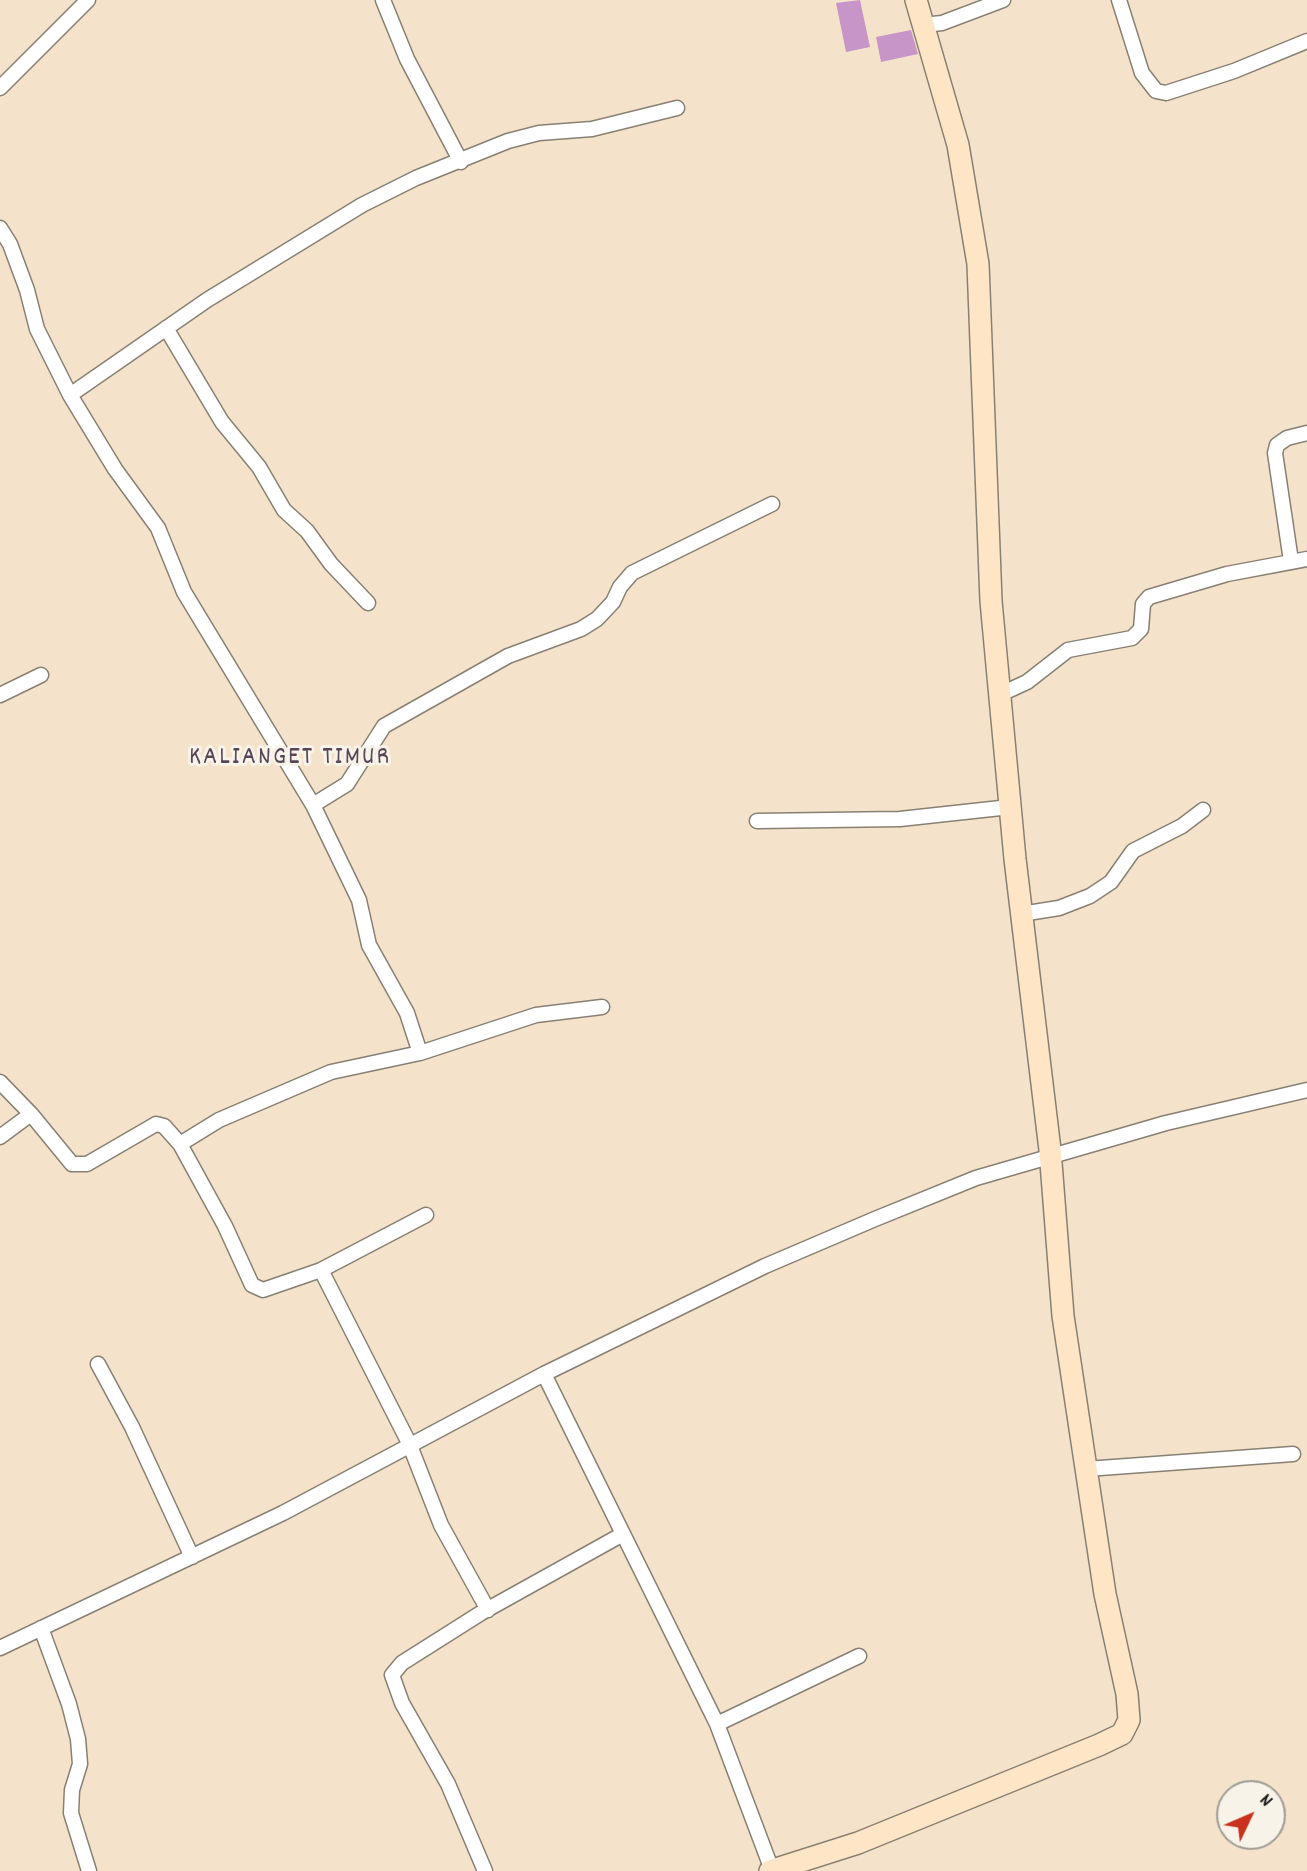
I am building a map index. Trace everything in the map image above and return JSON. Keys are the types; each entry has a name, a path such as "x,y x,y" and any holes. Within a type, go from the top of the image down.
{"main road":[{"path":"771,1871 858,1843 1122,1734 1129,1720 1128,1701 1105,1594 1063,1316 1050,1159 1021,914 991,601 978,264 958,145 916,0"}],"street":[{"path":"0,88 88,0"},
{"path":"383,0 407,59 461,162"},
{"path":"923,25 942,23 1003,0"},
{"path":"1119,0 1142,73 1156,91 1167,93 1234,71 1307,41"},
{"path":"70,395 166,328 362,205 416,178 508,141 592,129 677,108"},
{"path":"0,228 10,244 23,278 37,329 70,395 115,469 158,527 191,603 313,805 359,900 369,945 407,1013 420,1053"},
{"path":"166,328 222,422 259,467 284,510 307,531 331,564 368,603"},
{"path":"1292,561 1275,453 1277,445 1287,438 1307,433"},
{"path":"313,805 347,784 384,726 508,656 581,629 597,619 613,602 620,586 632,573 772,504"},
{"path":"1001,694 1027,682 1068,650 1132,638 1141,629 1143,604 1149,597 1227,573 1307,559"},
{"path":"0,695 40,675"},
{"path":"757,821 900,819 1010,807"},
{"path":"1021,914 1059,908 1090,896 1111,882 1133,851 1182,826 1203,810"},
{"path":"180,1144 219,1120 331,1072 420,1053 536,1016 602,1007"},
{"path":"0,1082 31,1114 68,1161 77,1166 87,1164 156,1124 164,1126 180,1144 225,1226 252,1285 272,1289 321,1270 426,1215"},
{"path":"0,1648 282,1513 409,1443 544,1374 765,1266 875,1219 976,1178 1050,1159 1166,1123 1307,1090"},
{"path":"0,1138 31,1114"},
{"path":"321,1270 409,1443 441,1525 488,1610"},
{"path":"97,1364 132,1427 191,1557"},
{"path":"544,1374 717,1724 771,1871"},
{"path":"1086,1469 1293,1454"},
{"path":"485,1871 448,1784 402,1703 392,1675 402,1663 488,1610 623,1534"},
{"path":"41,1628 69,1704 78,1739 80,1764 72,1790 71,1813 89,1871"},
{"path":"717,1724 859,1656"}],"building":[{"path":"860,0 870,47 846,52 836,3"},
{"path":"911,30 918,54 881,62 876,37"}],"district":[{"name":"KALIANGET TIMUR","path":"290,759"}]}
